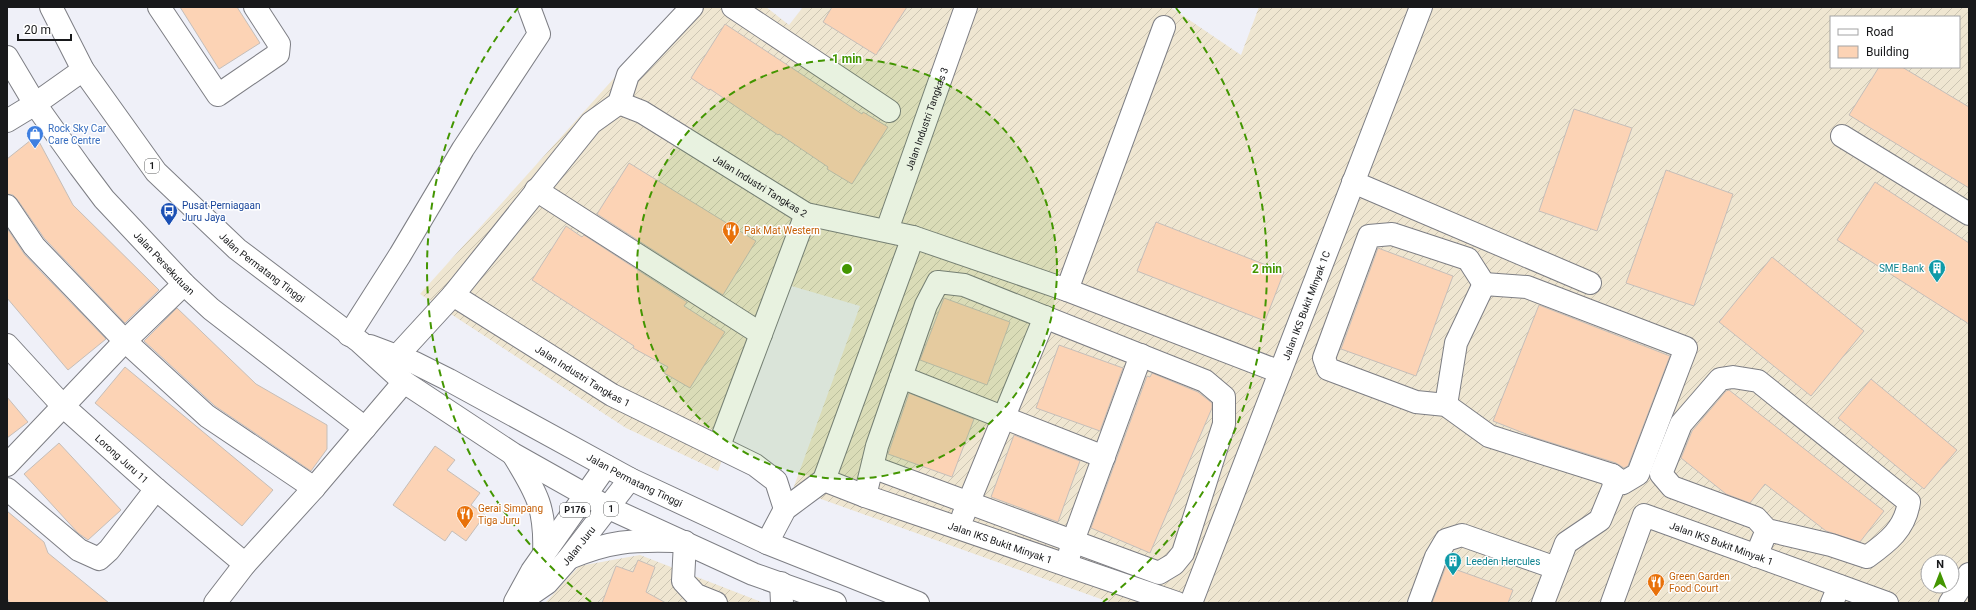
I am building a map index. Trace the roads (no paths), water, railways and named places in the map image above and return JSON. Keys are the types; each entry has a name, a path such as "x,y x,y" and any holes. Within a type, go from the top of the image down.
{"main road":[{"name":"Jalan Permatang Tinggi","path":"51,7 83,70 156,172 237,249 355,338 404,382 513,454 609,508 752,574 781,593 835,603"},
{"path":"159,7 218,95 278,54 279,44 255,7"},
{"path":"355,338 400,255 463,149 539,34 529,7"},
{"path":"398,356 453,295 591,123 619,103 628,75 692,7"},
{"path":"733,7 888,111"},
{"name":"Jalan Industri Tangkas 3","path":"887,230 966,7"},
{"name":"Jalan IKS Bukit Minyak 1C","path":"1191,603 1421,7"},
{"path":"1067,290 1164,27"},
{"name":"Jalan Persekutuan","path":"7,56 35,104 104,199 184,284 211,310 364,428"},
{"path":"7,121 35,104 83,70"},
{"name":"Jalan Industri Tangkas 2","path":"619,103 642,112 806,214 887,230 913,237 1067,290 1280,372"},
{"path":"1842,136 1969,214"},
{"path":"1353,182 1590,283"},
{"path":"536,190 761,334"},
{"path":"7,206 34,246 125,341 207,416 314,488"},
{"path":"719,446 806,214"},
{"path":"1392,234 1468,260 1484,284 1527,287 1686,348 1638,474 1623,483 1612,475 1489,436 1446,405 1416,402 1328,369 1324,358 1369,236 1392,234"},
{"path":"766,543 785,509 824,480 913,237"},
{"path":"865,496 872,467 901,377 926,304 938,282 964,285 1206,381 1224,397 1224,424 1183,553 1174,564 1159,573 872,467"},
{"path":"7,465 125,341 184,284"},
{"path":"1446,405 1456,343 1484,284"},
{"name":"Jalan Industri Tangkas 1","path":"453,295 612,395 719,446 755,465 776,481 785,509"},
{"path":"958,528 1045,317"},
{"name":"Jalan Permatang Tinggi","path":"355,338 449,380 630,479 766,543 918,603"},
{"name":"Lorong Juru 11","path":"7,345 63,406 156,489 245,564"},
{"path":"1067,565 1073,541 1141,355"},
{"path":"901,377 1104,457"},
{"path":"1733,377 1758,381 1909,502 1907,517 1889,542 1867,557 1831,545 1767,530 1756,518 1672,487 1661,474 1680,424 1720,379 1733,377"},
{"path":"215,603 245,564 314,488 404,382"},
{"path":"513,454 534,488 542,508 545,532 544,554"},
{"name":"P176","path":"515,603 532,571 606,466"},
{"path":"1543,603 1566,543 1600,520 1614,486 1612,475"},
{"name":"Jalan Juru","path":"518,603 547,583 609,508 630,479"},
{"name":"Jalan IKS Bukit Minyak 1","path":"824,480 865,496 1177,603"},
{"path":"7,489 79,550 99,559 109,550 156,489"},
{"name":"Jalan IKS Bukit Minyak 1","path":"1612,603 1644,515 1756,556 1836,594 1887,603"},
{"path":"1756,556 1767,530"},
{"path":"1419,603 1436,557 1446,540 1462,535 1556,568"},
{"path":"569,558 596,547 620,542 685,542 683,581 696,595 716,603"},
{"path":"1950,603 1969,574"}],"place":[{"name":"Rock Sky Car Care Centre","path":"35,149"},
{"name":"Pusat Perniagaan Juru Jaya","path":"169,226"},
{"name":"Pak Mat Western","path":"731,245"},
{"name":"SME Bank","path":"1937,283"},
{"name":"Gerai Simpang Tiga Juru","path":"465,529"},
{"name":"Leeden Hercules","path":"1453,576"},
{"name":"Green Garden Food Court","path":"1656,597"}]}
